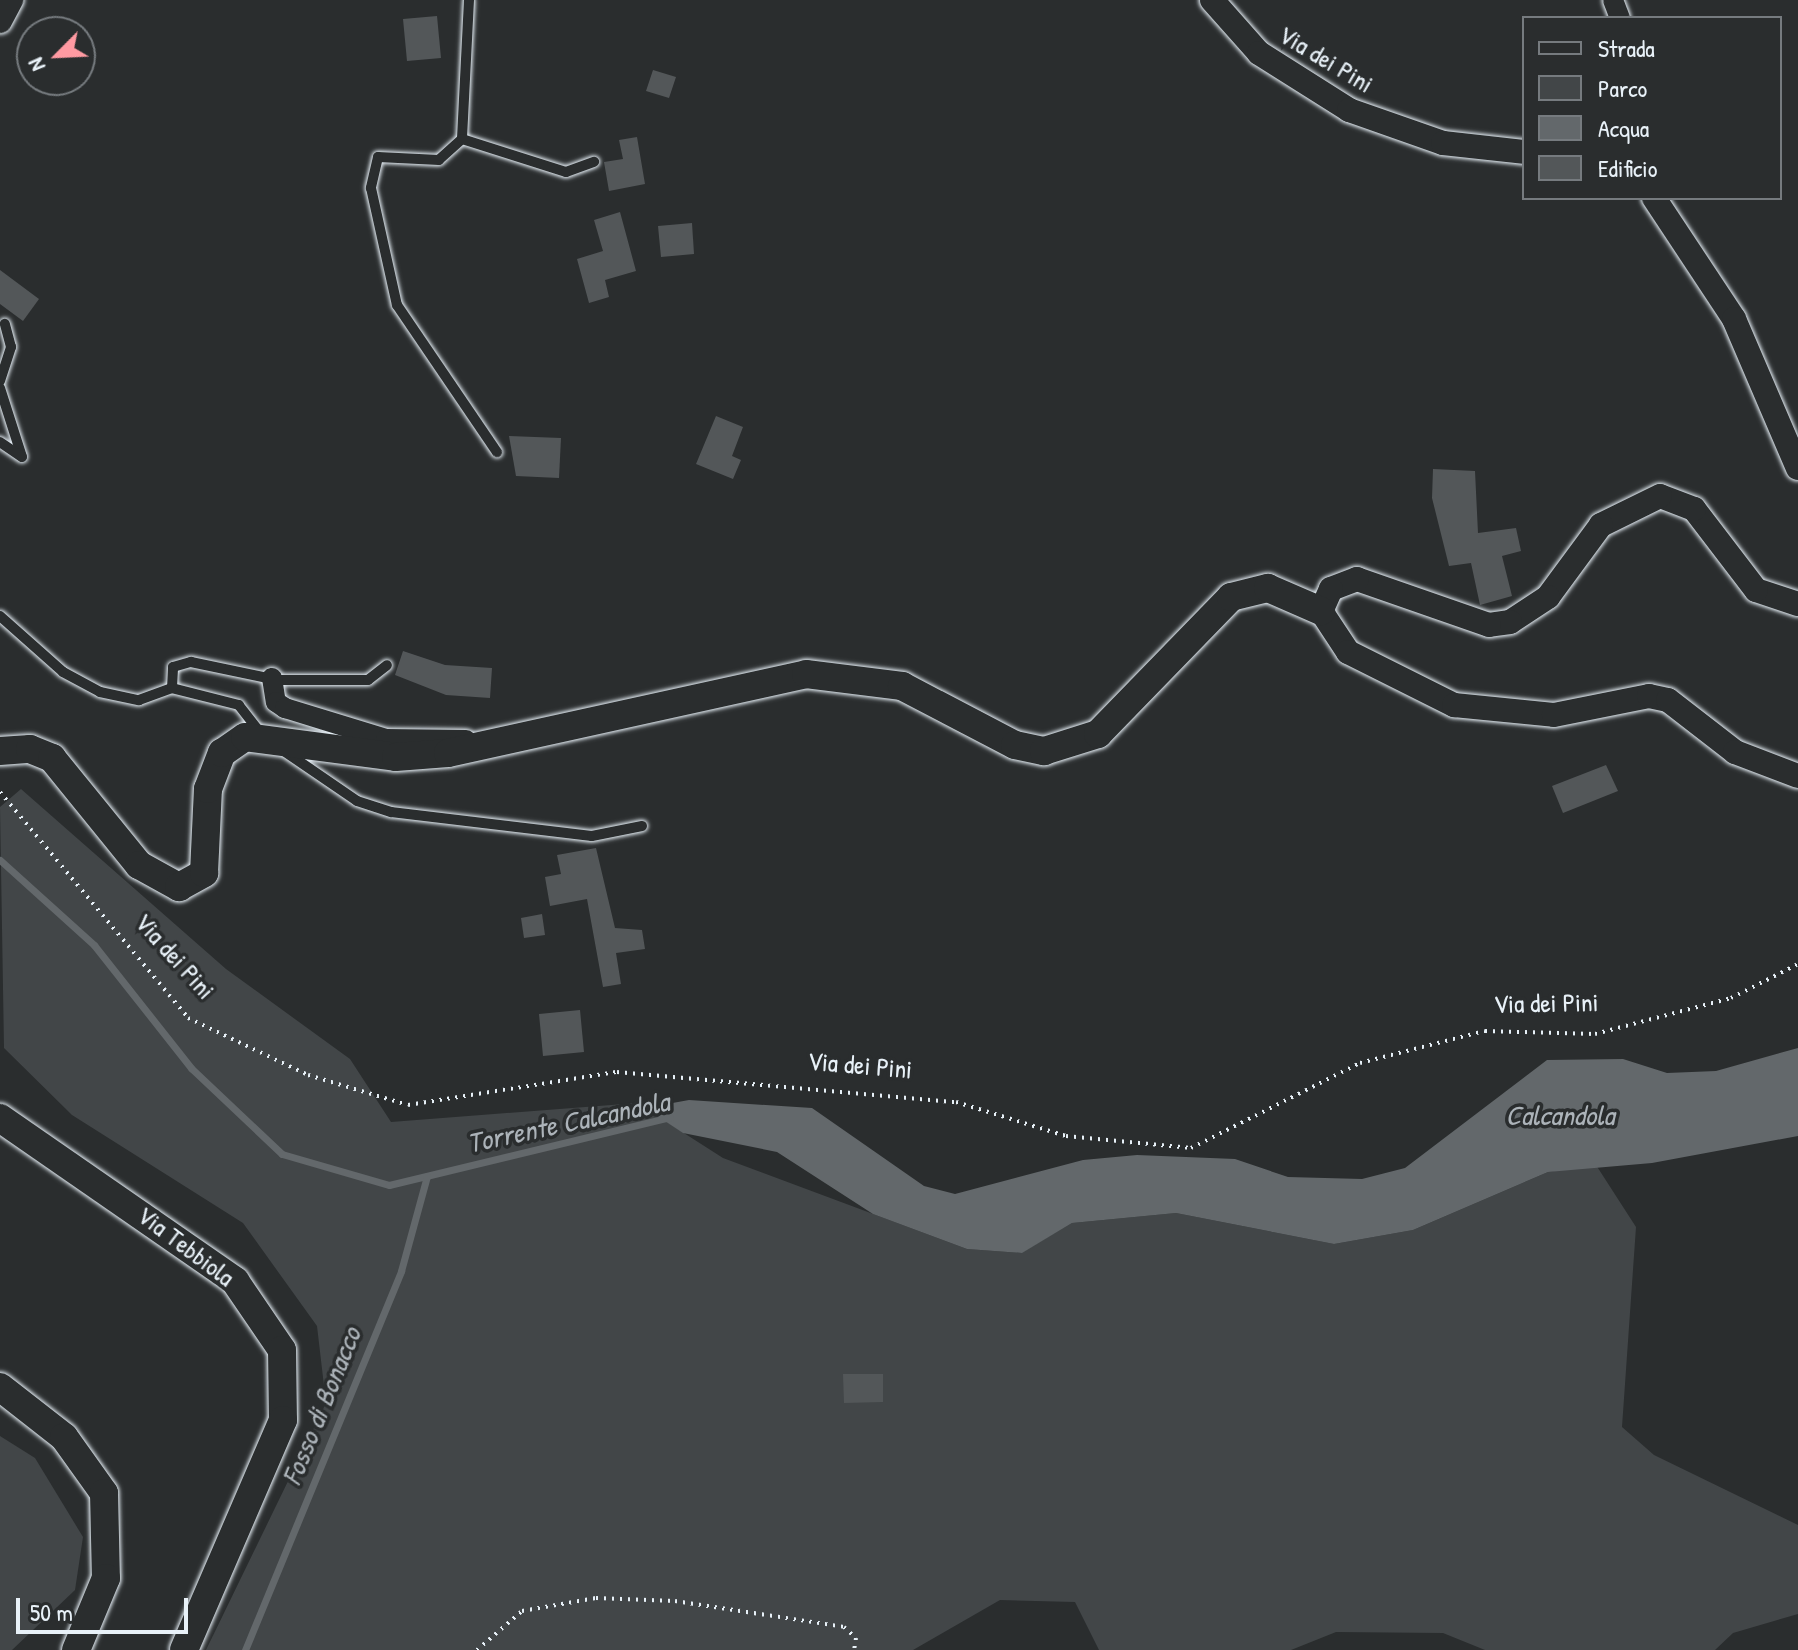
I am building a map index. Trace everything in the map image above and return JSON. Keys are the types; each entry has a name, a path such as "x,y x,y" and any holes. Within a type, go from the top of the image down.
{"main road":[{"path":"0,751 30,749 52,758 139,865 179,887 204,873 208,789 217,763 233,743 263,734 396,757 506,740 806,674 902,686 1015,745 1072,746 1128,708 1231,597 1268,588 1321,611"},
{"name":"Via Tebbiola","path":"0,1118 235,1281 282,1350 283,1420 184,1650"},
{"path":"0,1387 64,1437 104,1493 106,1578 76,1650"}],"street":[{"path":"0,21 11,0"},
{"name":"Via dei Pini","path":"1212,0 1259,53 1349,110 1443,143 1522,152"},
{"path":"1655,200 1720,295 1798,468"},
{"path":"1798,604 1756,590 1694,509 1660,496 1601,525 1548,597 1510,622 1489,625 1357,579 1331,589 1321,611 1348,652 1454,705 1554,715 1649,696 1668,700 1735,752 1798,776"},
{"path":"272,678 276,702 285,708 386,739 506,740"}],"lane":[{"path":"469,0 462,139 439,160 378,157 371,188 397,305 497,452"},
{"path":"462,139 566,172 594,162"},
{"path":"0,381 11,347 5,324"},
{"path":"0,388 22,457 0,442"},
{"path":"0,616 63,672 100,692 139,700 172,688 239,705 263,734 357,801 391,812 592,836 642,826"},
{"path":"172,688 173,667 191,662 272,678 368,680 387,665"}],"path":[{"name":"Via dei Pini","path":"0,792 188,1018 308,1075 408,1105 617,1072 956,1102 1066,1136 1191,1148 1360,1063 1485,1031 1595,1034 1731,998 1798,964"},
{"path":"477,1650 522,1611 596,1598 675,1601 844,1627 856,1638 854,1650"}],"green space":[{"path":"21,789 226,969 350,1059 391,1122 637,1103 723,1158 967,1249 1021,1253 1072,1223 1176,1213 1334,1244 1413,1230 1548,1172 1596,1165 1636,1227 1622,1427 1654,1455 1798,1525 1798,1614 1733,1633 1715,1650 1485,1650 1443,1633 1336,1632 1291,1650 1099,1650 1075,1602 1000,1600 913,1650 206,1650 326,1403 317,1326 243,1223 72,1115 4,1048 0,807"},
{"path":"0,1436 35,1458 83,1537 75,1590 12,1650 0,1650"}],"water":[{"name":"Calcandola","path":"1798,1048 1798,1136 1652,1163 1548,1172 1413,1230 1334,1244 1176,1213 1072,1223 1022,1253 967,1249 873,1214 777,1152 683,1133 645,1108 689,1100 812,1108 924,1186 955,1194 1083,1160 1137,1155 1235,1159 1288,1177 1362,1179 1405,1168 1547,1060 1623,1059 1667,1073 1716,1071"}],"building":[{"path":"437,16 441,58 407,61 403,19"},
{"path":"653,70 676,77 669,98 646,91"},
{"path":"637,137 645,184 609,191 604,162 623,159 619,140"},
{"path":"620,212 636,271 605,280 609,297 589,303 577,259 603,251 594,220"},
{"path":"692,223 694,254 661,257 658,226"},
{"path":"0,270 39,299 23,321 0,304"},
{"path":"716,416 743,427 732,456 741,460 733,479 696,464"},
{"path":"509,436 561,438 559,478 516,476"},
{"path":"1433,469 1475,471 1478,533 1516,528 1521,551 1502,556 1512,596 1480,605 1471,563 1449,566 1432,498"},
{"path":"403,651 445,665 492,668 490,698 446,695 395,675"},
{"path":"1606,765 1618,791 1563,813 1552,786"},
{"path":"596,848 615,928 642,930 645,949 616,953 621,984 603,987 587,899 550,906 545,877 561,874 557,855"},
{"path":"542,914 545,935 524,938 521,918"},
{"path":"580,1010 584,1052 543,1056 539,1014"},
{"path":"843,1374 883,1374 883,1402 844,1403"}],"waterway":[{"name":"Torrente Calcandola","path":"0,860 94,945 191,1068 282,1154 389,1185 670,1117"},
{"name":"Fosso di Bonacco","path":"245,1650 401,1271 427,1176"}]}
